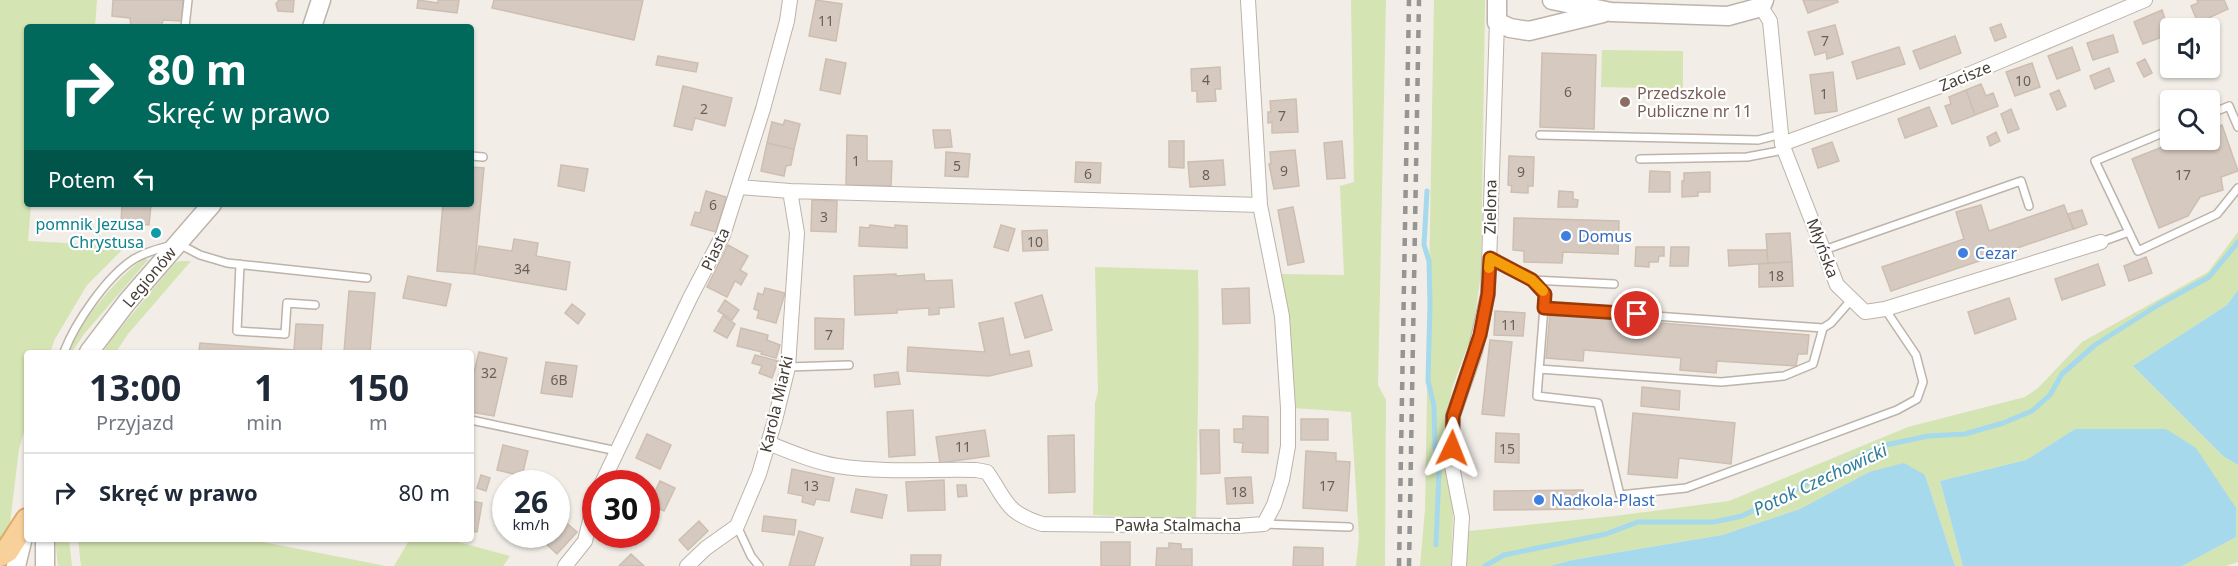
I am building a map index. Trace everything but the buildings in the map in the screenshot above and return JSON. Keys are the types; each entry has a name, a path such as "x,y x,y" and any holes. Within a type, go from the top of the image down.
{"main road":[{"path":"0,555 7,551 24,525"}],"street":[{"path":"313,24 321,0"},
{"name":"Piasta","path":"608,470 690,298 723,235 764,109 787,21 790,0"},
{"name":"Pawła Stalmacha","path":"768,442 808,458 869,470 976,470 987,472 1010,509 1026,519 1042,524 1237,526 1264,524 1274,505 1282,480 1288,446 1288,408 1282,316 1260,205 1248,0"},
{"path":"1515,0 1497,10 1510,28 1529,31 1611,12"},
{"path":"1552,0 1611,12 1728,16 1763,3"},
{"name":"Zacisze","path":"1782,142 1946,84 2145,0"},
{"name":"Młyńska","path":"1763,3 1770,21 1782,142 1837,285 1865,312 1885,309 2101,242"},
{"name":"Zielona","path":"1459,566 1462,517 1452,466 1453,416 1480,335 1488,294 1497,10"},
{"path":"739,187 790,191 1260,205"},
{"name":"Karola Miarki","path":"737,526 759,474 788,367 797,233 790,191"},
{"name":"Legionów","path":"91,350 177,243 209,207"},
{"path":"687,566 706,548 737,526"},
{"path":"16,566 24,533"},
{"path":"45,542 45,566"},
{"path":"565,566 582,545"}],"lane":[{"path":"184,24 188,0"},
{"path":"2220,110 2229,106 2238,127"},
{"path":"2160,134 2096,161 2138,251 2217,214 2238,188"},
{"path":"1540,135 1782,142"},
{"path":"1640,159 1747,157 1782,142"},
{"path":"474,156 483,158"},
{"path":"1824,250 2021,181 2029,206"},
{"path":"2101,242 2129,232"},
{"path":"65,350 81,318 123,267 136,258 177,243 200,255 227,263 367,278"},
{"path":"1490,258 1532,280 1545,294 1537,396 1598,403 1620,495 1686,488 1897,410 1917,399 1923,382 1916,355 1885,309"},
{"path":"240,264 237,331 285,334 288,303 315,305"},
{"path":"1532,280 1614,284"},
{"path":"1539,369 1721,382 1784,376 1813,364 1823,328 1852,298"},
{"path":"1544,308 1823,328"},
{"path":"788,367 849,364"},
{"path":"474,421 617,451"},
{"path":"1264,524 1349,527"},
{"path":"737,526 751,556 759,566"}],"green space":[{"path":"0,0 97,0 95,24 24,24 24,207 31,207 28,241 126,246 87,285 51,350 24,350 24,432 19,449 10,523 0,541"},
{"path":"1351,0 1386,0 1378,385 1386,400 1385,566 1356,566 1359,537 1351,412 1293,408 1280,274 1344,275 1340,186 1354,182"},
{"path":"1434,0 1485,0 1481,274 1472,335 1452,388 1445,440 1453,514 1451,566 1420,566 1425,510"},
{"path":"1602,50 1683,51 1683,89 1601,87"},
{"path":"2238,232 2238,290 2227,305 2133,366 2223,456 2238,465 2238,562 2226,566 2182,566 2236,537 2166,429 2075,429 2026,460 1940,481 1963,566 1955,566 1925,475 1869,472 1800,509 1722,535 1572,560 1550,566 1466,566 1469,531 1615,516 1729,501 1908,427 2025,397 2038,388 2082,342 2208,272"},
{"path":"145,258 148,260 84,334 73,350 69,350 80,328 101,300 135,265"},
{"path":"191,261 128,334 117,350 104,350 113,337 175,263"},
{"path":"1095,267 1198,270 1196,520 1093,515 1095,403 1098,392"},
{"path":"55,542 69,542 72,566 58,566"},
{"path":"78,542 262,542 386,566 81,566"},
{"path":"408,542 458,542 510,556 503,566 394,566"}],"water":[{"path":"2238,290 2238,465 2223,456 2133,366 2227,305"},
{"path":"2075,429 2166,429 2196,448 2236,508 2236,537 2182,566 1963,566 1940,481 2026,460"},
{"path":"1904,463 1925,475 1955,566 1550,566 1572,560 1722,535 1800,509 1869,472"}],"waterway":[{"path":"1427,191 1424,245 1429,261 1428,381 1434,406 1435,448 1439,471 1436,545"},
{"name":"Potok Czechowicki","path":"1485,566 1504,555 1606,534 1638,522 1714,522 1742,516 1881,446 1928,436 1965,434 2003,423 2032,411 2050,395 2062,374 2095,345 2158,305 2209,277 2238,242"}],"railway":[{"path":"1399,566 1409,0"},
{"path":"1409,566 1419,0"}],"slow traffic":[{"path":"1489,268 1490,258 1532,280 1543,291"}],"place":[{"name":"Przedszkole Publiczne nr 11","path":"1625,102"},
{"name":"pomnik Jezusa Chrystusa","path":"156,233"},
{"name":"Domus","path":"1566,236"},
{"name":"Cezar","path":"1963,253"},
{"name":"Nadkola-Plast","path":"1539,500"}],"route":[{"path":"1452,448 1453,416 1480,335 1488,294 1490,258 1532,280 1545,294 1544,308 1637,314"}]}
